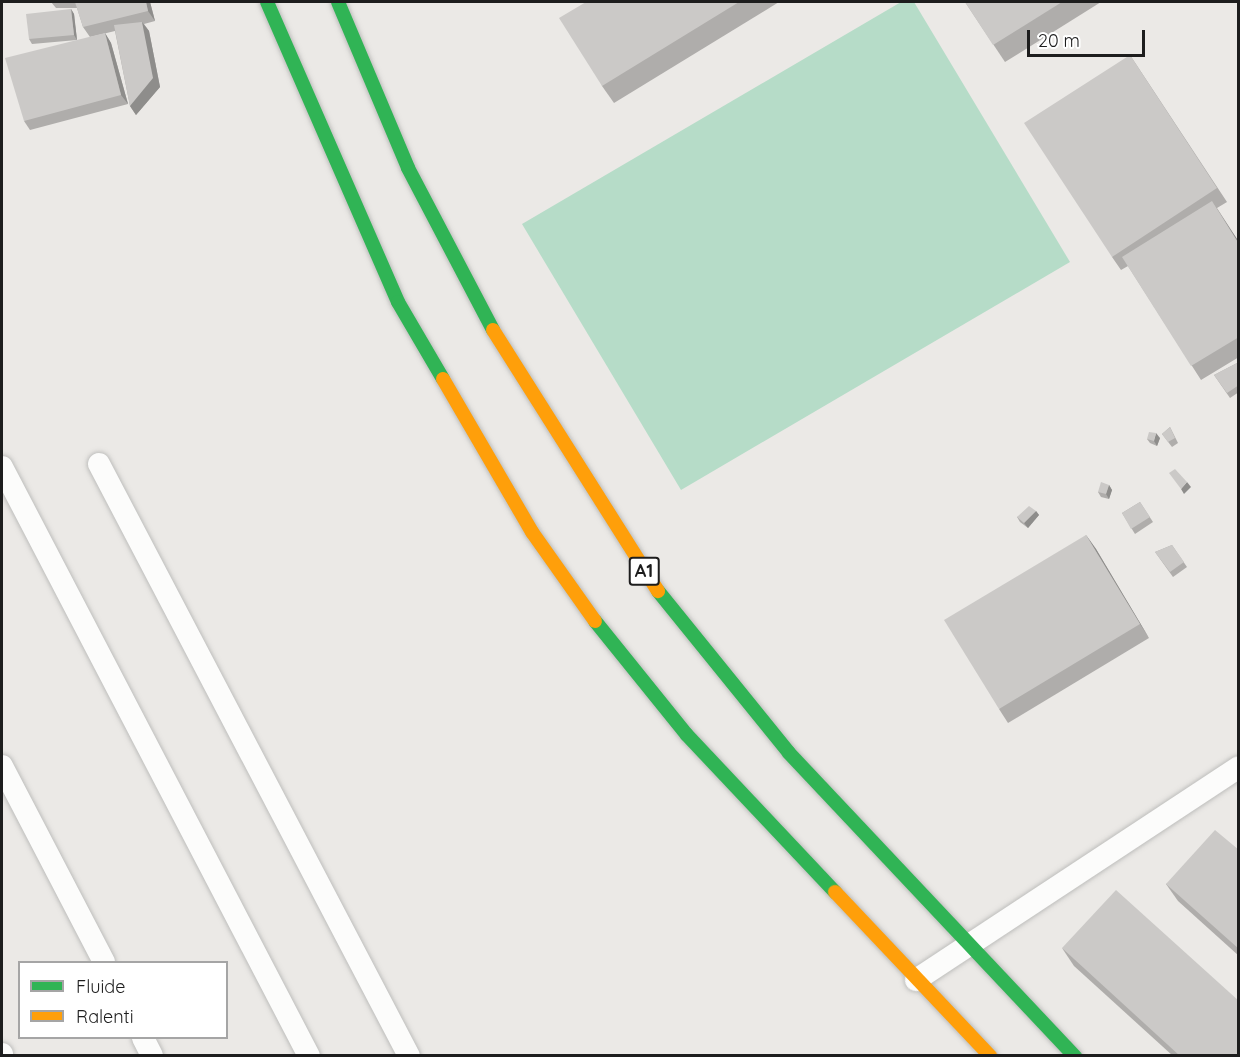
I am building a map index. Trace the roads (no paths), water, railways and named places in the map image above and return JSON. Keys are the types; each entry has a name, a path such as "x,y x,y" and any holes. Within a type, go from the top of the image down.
{"highway":[{"path":"267,2 398,302 532,532 611,644 687,735 990,1056"},
{"name":"A1","path":"338,2 408,168 490,325 575,468 655,588 789,753 1075,1056"}],"lane":[{"path":"99,464 409,1056"},
{"path":"2,467 309,1056"},
{"path":"2,766 103,961"},
{"path":"916,980 966,943 1239,768"},
{"path":"143,1039 152,1056"}]}
